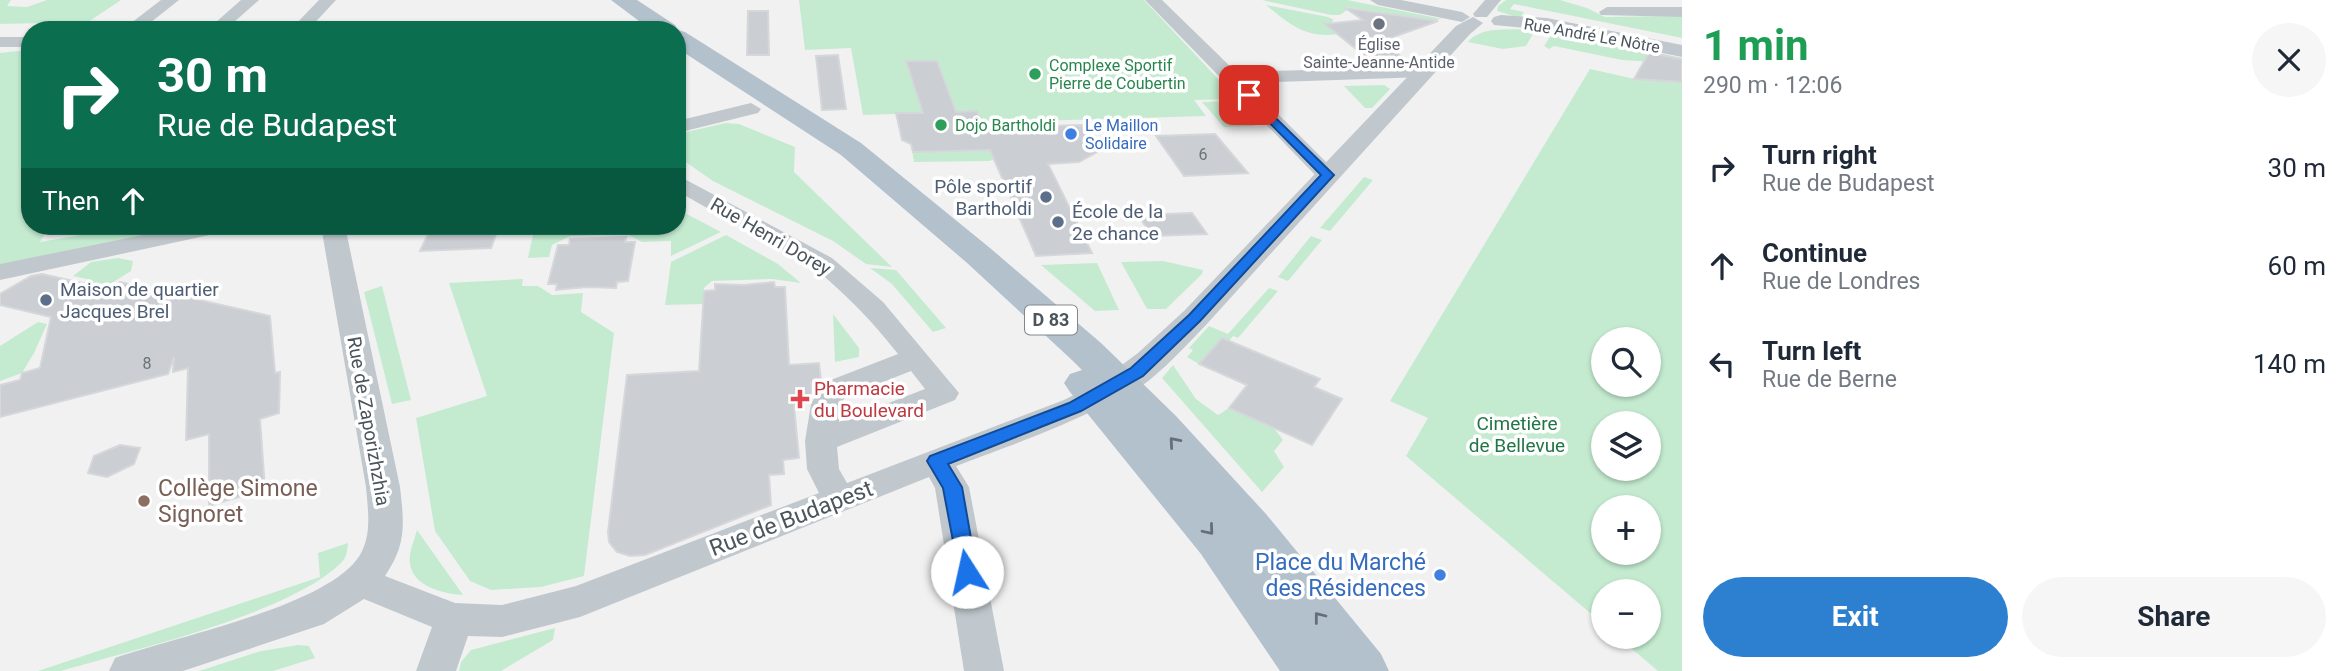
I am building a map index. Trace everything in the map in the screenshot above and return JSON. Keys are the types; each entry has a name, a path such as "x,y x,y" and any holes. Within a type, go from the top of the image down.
{"main road":[{"path":"596,0 625,21"},
{"path":"622,0 654,21"},
{"name":"D 83","path":"686,43 851,149 978,255 1109,390 1249,527 1361,671"},
{"name":"D 83","path":"686,63 751,109 834,152 1109,390 1311,671"}],"street":[{"path":"142,21 171,0"},
{"path":"226,21 251,0"},
{"path":"1153,0 1328,175"},
{"path":"1378,0 1477,14"},
{"path":"307,21 322,5"},
{"path":"1607,12 1682,12"},
{"path":"1109,390 1150,361 1195,318 1477,14"},
{"name":"Rue André Le Nôtre","path":"1477,14 1501,21 1547,24 1682,51"},
{"path":"0,42 21,42"},
{"path":"1232,78 1424,72"},
{"path":"686,125 751,109"},
{"name":"Rue Henri Dorey","path":"686,187 840,276 865,296 944,393 821,441"},
{"path":"0,272 176,235"},
{"name":"Rue de Zaporizhzhia","path":"335,235 383,487 387,529 377,559 361,582"},
{"path":"839,499 822,469 821,441 826,404 834,390 916,358"},
{"name":"Rue de Budapest","path":"454,619 502,621 580,601 1109,390"},
{"path":"936,461 953,487 984,671"},
{"path":"129,671 310,613 361,582 454,619 436,671"}],"green space":[{"path":"0,0 11,0 7,6 27,7 47,0 121,0 90,21 21,21 21,24 0,24"},
{"name":"Complexe Sportif Pierre de Coubertin","path":"799,0 1144,0 1237,99 1194,100 1206,116 1003,122 1018,153 989,161 914,162 911,144 907,144 910,142 902,140 896,114 863,115 851,48 805,50"},
{"path":"1262,0 1347,0 1442,19 1346,7 1347,10 1340,15 1331,15"},
{"path":"1506,0 1560,0 1605,17 1682,16 1682,38 1514,4 1510,9 1524,12 1520,18 1497,11 1498,6"},
{"path":"1266,5 1328,17 1334,20 1328,25 1338,34 1307,32 1290,24"},
{"path":"1535,30 1526,46 1503,49 1468,42 1487,31"},
{"path":"1554,31 1682,58 1682,64 1622,60 1554,46 1549,49 1544,46"},
{"path":"21,51 21,235 44,235 40,242 82,235 142,235 2,264 0,268 0,53"},
{"name":"Cimetière de Bellevue","path":"1590,69 1635,79 1682,82 1682,671 1658,671 1632,649 1661,649 1661,579 1591,579 1591,614 1406,456 1428,418 1390,401"},
{"path":"1384,85 1390,89 1372,108 1365,108 1344,86"},
{"path":"1233,101 1255,126 1224,127 1202,102"},
{"path":"726,123 739,124 795,147 794,172 892,267 866,264 833,241 713,181 686,162 686,132"},
{"path":"1364,177 1373,180 1330,231 1320,228"},
{"path":"686,214 721,232 671,256 671,241 642,242 629,235 686,235"},
{"path":"533,235 598,235 570,236 552,245 549,257 528,258"},
{"path":"726,235 778,264 801,283 772,279 712,281 704,288 703,304 665,305 671,262"},
{"path":"1311,236 1322,240 1288,281 1278,277"},
{"path":"118,258 133,261 131,271 104,288 86,284 91,280 73,276 91,262"},
{"path":"1163,261 1203,270 1202,274 1166,309 1147,309 1121,262"},
{"path":"1097,263 1119,310 1095,311 1041,265"},
{"path":"870,268 896,270 946,328 933,332 892,284"},
{"path":"523,279 522,286 538,286 552,295 583,293 581,312 614,333 584,576 541,587 491,590 470,581 435,531 416,418 487,396 449,283"},
{"path":"382,286 411,400 392,404 364,292"},
{"path":"1269,288 1278,291 1238,338 1233,336 1229,341 1222,338 1199,364 1187,357 1193,350 1189,348 1209,326 1228,334"},
{"path":"833,314 859,348 859,357 835,362"},
{"path":"38,322 47,324 22,373 0,381 0,346"},
{"path":"1173,365 1196,399 1218,415 1229,408 1274,428 1283,440 1274,451 1284,467 1262,492 1162,378"},
{"path":"417,530 463,595 438,590 416,578 410,559"},
{"path":"348,543 341,563 316,582 285,599 168,641 61,671 38,671 320,577 318,553"},
{"path":"555,628 553,640 501,671 459,671 461,662 471,650"},
{"path":"298,645 309,646 315,658 273,671 199,671 261,651"}],"building":[{"name":"Église Sainte-Jeanne-Antide","path":"1345,8 1438,21 1382,41 1403,58 1367,58 1325,24 1363,20"},
{"path":"748,11 768,11 769,55 747,55"},
{"path":"1649,53 1682,59 1682,82 1634,79"},
{"path":"838,55 846,109 822,110 816,56"},
{"path":"906,61 937,61 956,112 977,111 984,128 1082,125 1097,152 1079,162 1048,164 1092,253 1036,256 990,150 913,152 911,144 902,140 896,113 923,113"},
{"path":"1215,134 1248,173 1184,176 1156,136"},
{"path":"1192,213 1207,234 1152,236 1138,215"},
{"path":"428,235 496,235 491,248 420,251"},
{"path":"626,237 625,242 635,242 628,281 617,282 616,288 556,290 557,284 548,284 558,245 569,245 570,239"},
{"path":"42,274 109,289 120,282 270,316 275,373 280,372 279,413 260,419 265,489 209,506 209,434 186,440 188,368 173,372 174,357 168,374 0,417 0,385 20,380 22,373 40,368 51,317 0,305 0,294 31,276"},
{"path":"774,282 775,287 785,287 789,365 819,363 821,381 811,383 812,393 794,406 799,458 783,460 784,474 769,475 771,505 645,555 630,556 617,552 609,542 608,532 627,375 699,371 704,291 715,290 715,284"},
{"path":"1222,338 1320,379 1314,387 1342,399 1312,445 1229,408 1247,385 1199,364"},
{"path":"120,445 140,448 134,464 107,477 88,473 94,456"}],"place":[{"name":"Église Sainte-Jeanne-Antide","path":"1379,24"},
{"name":"Complexe Sportif Pierre de Coubertin","path":"1035,74"},
{"name":"Dojo Bartholdi","path":"941,125"},
{"name":"Le Maillon Solidaire","path":"1071,134"},
{"name":"Pôle sportif Bartholdi","path":"1046,197"},
{"name":"École de la 2e chance","path":"1058,222"},
{"name":"Maison de quartier Jacques Brel","path":"46,300"},
{"name":"Pharmacie du Boulevard","path":"800,399"},
{"name":"Collège Simone Signoret","path":"144,501"},
{"name":"Place du Marché des Résidences","path":"1440,575"}],"route":[{"path":"967,572 953,487 936,461 1075,407 1137,372 1195,318 1328,175 1249,95"}]}
